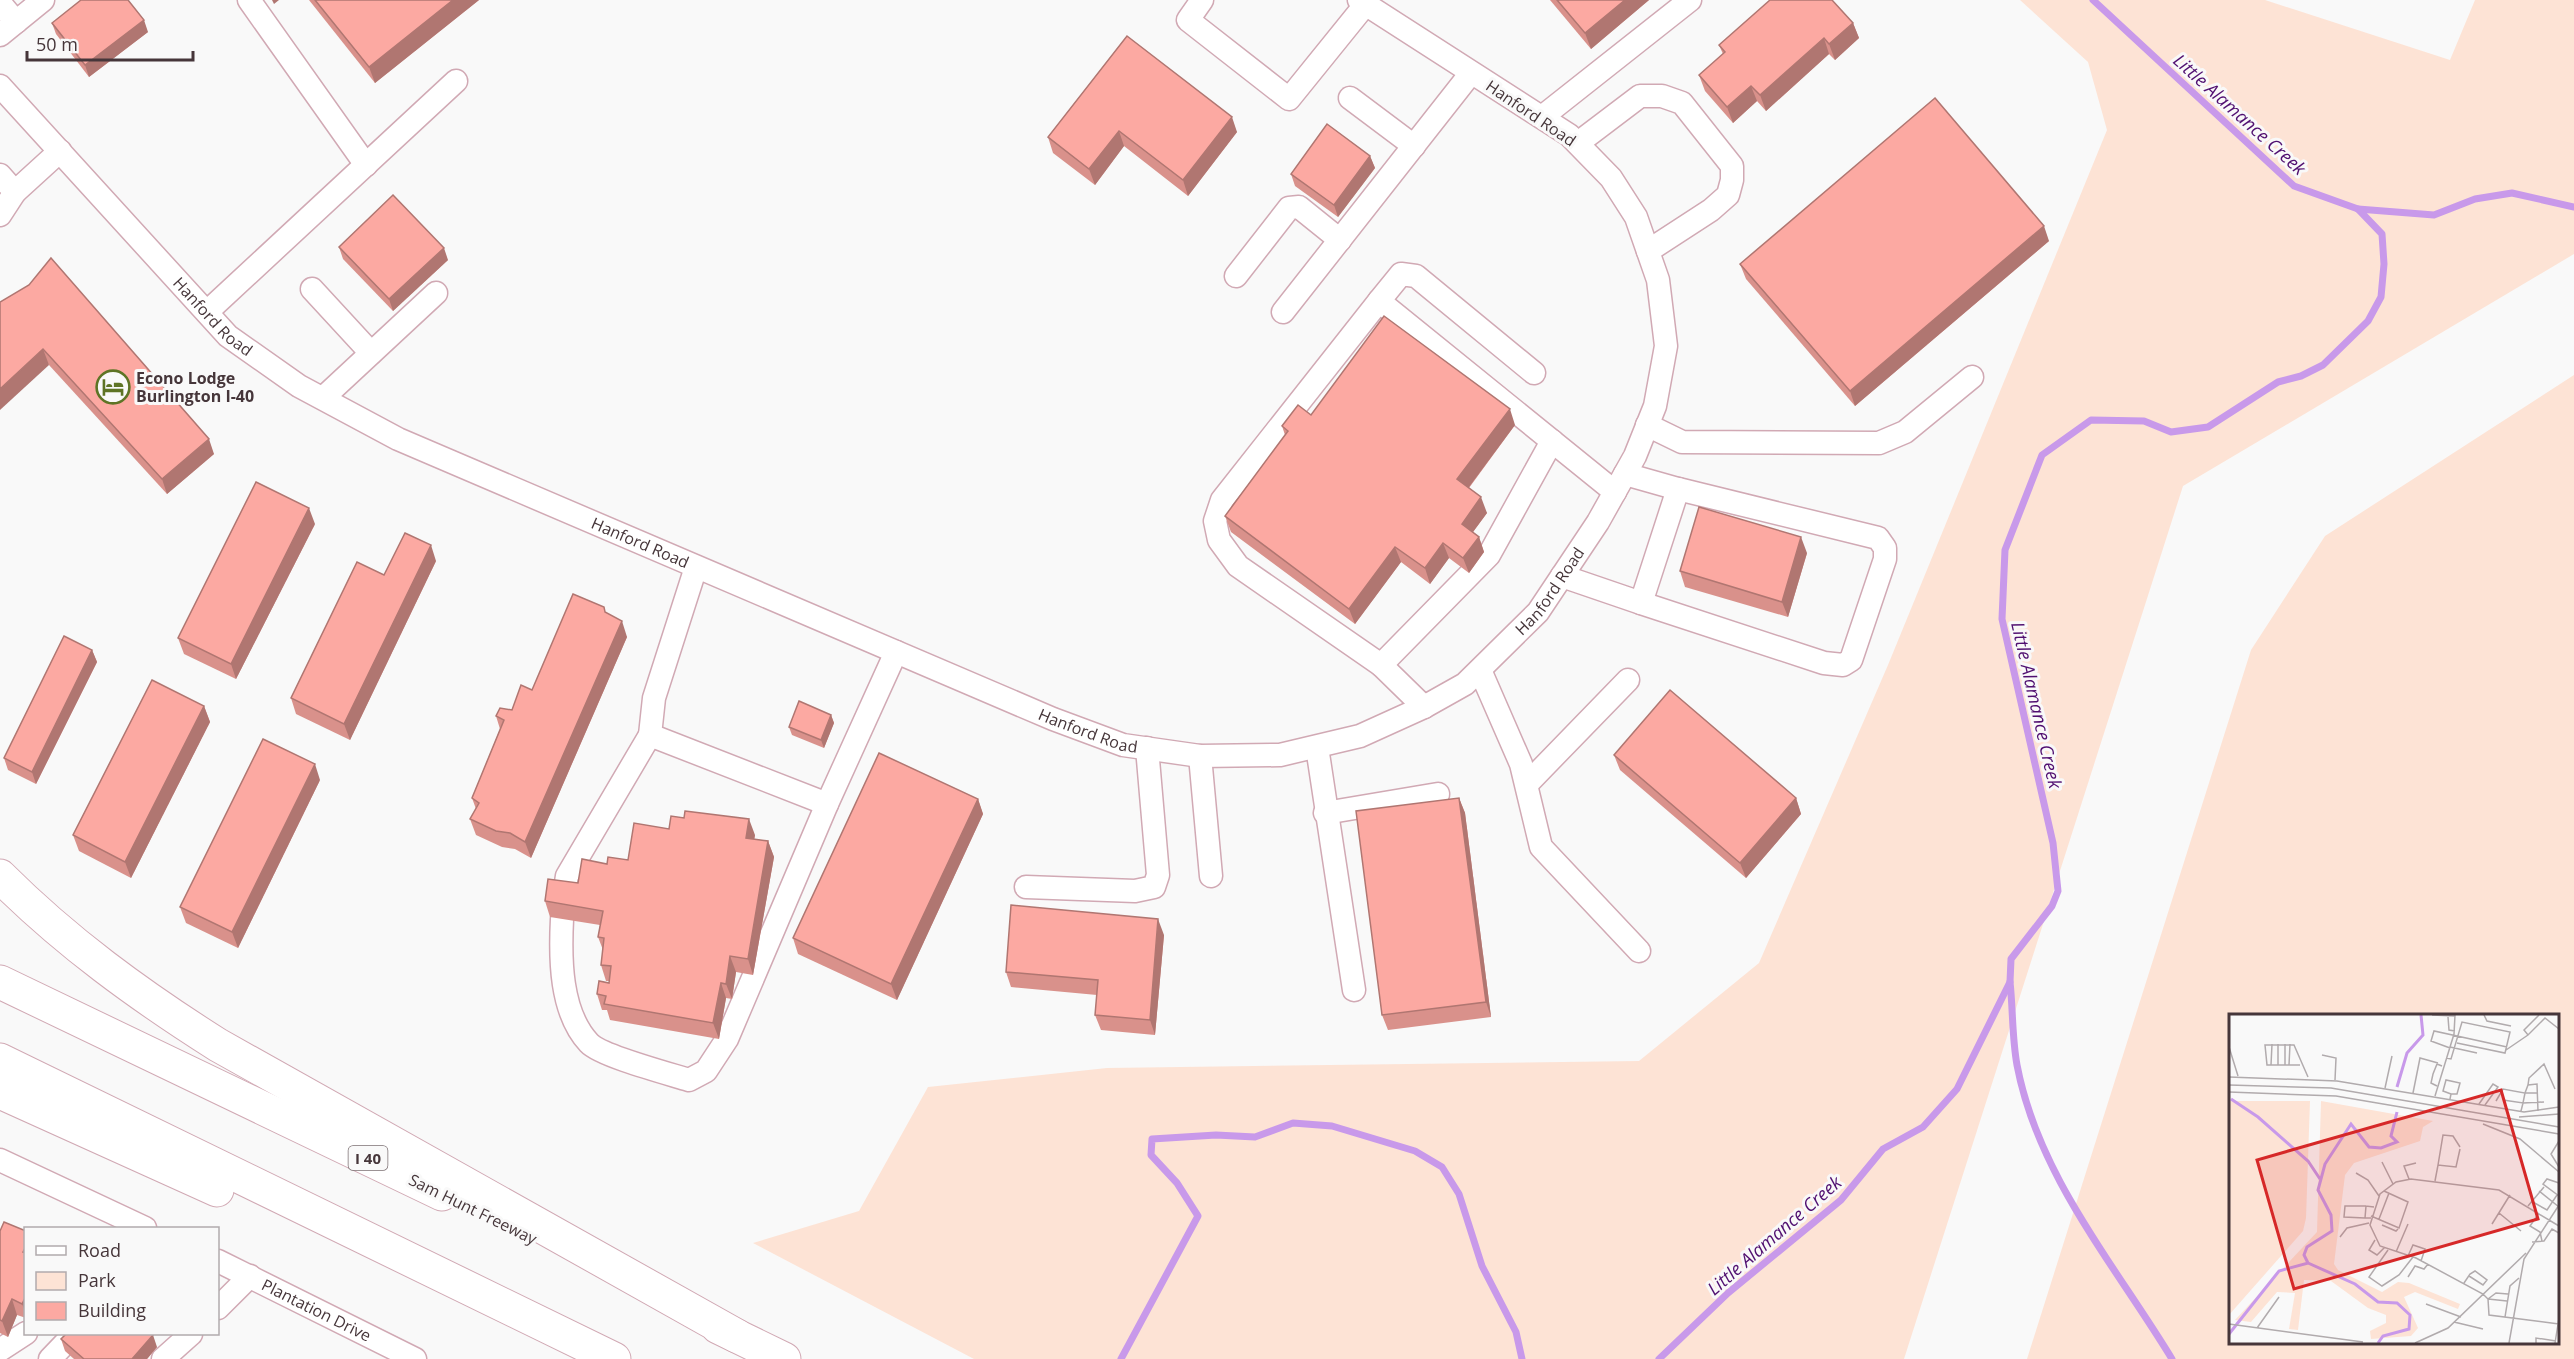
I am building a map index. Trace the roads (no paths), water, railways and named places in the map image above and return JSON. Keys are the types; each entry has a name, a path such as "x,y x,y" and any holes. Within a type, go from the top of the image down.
{"highway":[{"path":"0,876 88,956 151,1002 218,1045 737,1336"},
{"name":"Sam Hunt Freeway","path":"0,982 784,1359"},
{"path":"0,1060 614,1359"},
{"path":"0,1092 593,1359"}],"street":[{"path":"0,3 8,28 43,0"},
{"path":"249,0 366,165"},
{"path":"1202,0 1188,20 1288,99 1362,2"},
{"path":"1542,117 1690,0"},
{"name":"Hanford Road","path":"0,86 228,336 299,386 398,439 1053,719 1123,745 1200,756 1280,755 1360,736 1425,707 1465,684 1538,612 1620,483 1655,406 1666,346 1658,280 1636,217 1617,188 1578,143 1542,117 1362,2"},
{"path":"1283,312 1471,73"},
{"path":"207,312 456,81"},
{"path":"1578,143 1640,96 1662,96 1682,103 1732,166 1732,180 1728,195 1711,210 1648,251"},
{"path":"1350,98 1414,146"},
{"path":"0,215 15,192 60,151"},
{"path":"0,175 15,192"},
{"path":"1236,276 1289,208 1299,207 1340,240"},
{"path":"1425,707 1381,665 1238,566 1219,540 1215,521 1222,500 1401,274 1416,276 1534,373"},
{"path":"312,289 371,353"},
{"path":"323,398 436,293"},
{"path":"1379,301 1552,441 1620,483 1678,489 1878,538 1885,548 1885,560 1851,660 1844,665 1824,663 1562,576"},
{"path":"1647,424 1682,442 1879,443 1905,432 1972,377"},
{"path":"1381,665 1489,555 1552,441"},
{"path":"1641,603 1678,489"},
{"path":"564,895 567,876 650,735 654,698 696,567"},
{"path":"562,919 560,968 575,1022 590,1045 645,1068 689,1080 706,1071 727,1038 827,804 896,652"},
{"path":"1480,670 1527,784 1541,847 1639,951"},
{"path":"1527,784 1628,680"},
{"path":"650,735 827,804"},
{"path":"1317,747 1325,813 1354,990"},
{"path":"1026,887 1135,891 1154,886 1158,874 1147,748"},
{"path":"1200,756 1211,876"},
{"path":"1325,813 1438,794"},
{"path":"0,1160 118,1223 140,1227"},
{"name":"Plantation Drive","path":"219,1261 415,1359"},
{"path":"219,1307 250,1276"},
{"path":"0,1350 24,1335"},
{"path":"50,1359 73,1335"},
{"path":"163,1359 190,1335"}],"waterway":[{"name":"Little Alamance Creek","path":"1659,1359 1728,1293 1841,1200 1883,1149 1923,1127 1957,1089 2010,982 2011,959 2052,906 2058,891 2053,843 2002,619 2005,550 2042,455 2091,420 2144,421 2171,432 2208,427 2278,382 2301,376 2323,365 2368,321 2381,297 2384,264 2382,234 2358,209 2294,186 2093,0"},
{"path":"2358,209 2434,215 2475,199 2512,193 2574,207"},
{"path":"2010,982 2017,1065 2027,1106 2042,1145 2081,1218 2172,1359"},
{"name":"Little Alamance Creek","path":"1121,1359 1198,1216 1177,1183 1151,1155 1152,1139 1216,1135 1255,1137 1293,1123 1332,1126 1415,1151 1442,1167 1459,1194 1482,1266 1516,1332 1522,1359"}],"place":[{"name":"Econo Lodge Burlington I-40","path":"113,387"}]}
